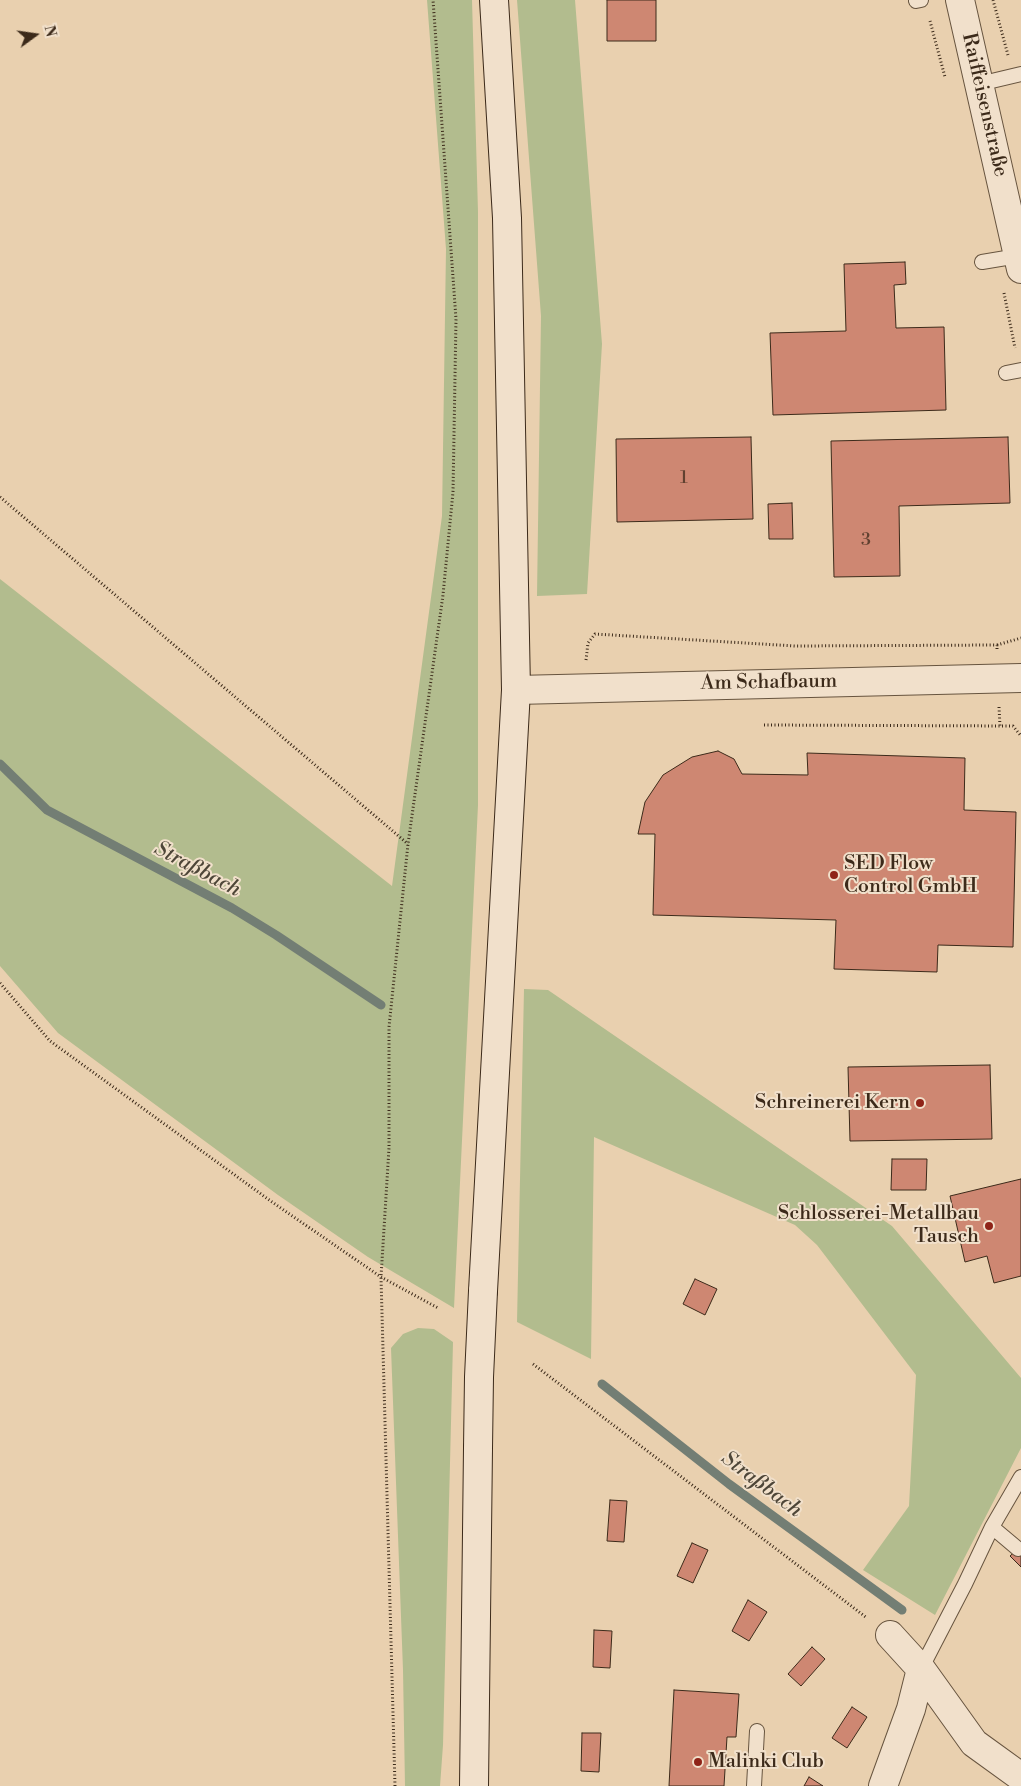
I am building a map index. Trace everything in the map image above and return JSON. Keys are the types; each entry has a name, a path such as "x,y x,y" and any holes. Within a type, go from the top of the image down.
{"main road":[{"path":"474,1786 479,1377 516,690 508,218 494,0"},
{"name":"Raiffeisenstraße","path":"960,0 1020,262"},
{"name":"Am Schafbaum","path":"516,690 1021,678"},
{"path":"890,1635 921,1669 974,1743 1021,1777"},
{"path":"883,1786 911,1709 921,1669"}],"lane":[{"path":"979,84 1021,74"},
{"path":"982,262 1020,262"},
{"path":"1006,373 1021,370"},
{"path":"921,1669 992,1527 1021,1476"},
{"path":"992,1527 1018,1549"},
{"path":"754,1786 756,1731"}],"path":[{"path":"395,1786 381,1276 388,1148 389,1027 408,844 443,595 453,492 456,319 433,0"},
{"path":"0,497 408,844"},
{"path":"997,645 1021,638"},
{"path":"764,725 1013,726 1021,736"},
{"path":"0,983 50,1041 272,1202 381,1276 438,1308"},
{"path":"534,1364 890,1635"}],"green space":[{"path":"427,0 472,0 478,212 478,805 454,1308 368,1257 278,1195 58,1033 0,966 0,579 392,886 442,516 446,249"},
{"path":"517,0 575,0 602,344 587,594 537,596 541,316"},
{"path":"524,989 548,990 892,1226 1021,1378 1021,1448 935,1615 863,1570 909,1506 916,1375 817,1245 795,1225 594,1137 591,1359 517,1322"},
{"path":"418,1328 434,1329 453,1342 443,1745 440,1786 405,1786 403,1670 391,1348 403,1334"}],"building":[{"path":"607,0 656,0 656,41 607,41"},
{"path":"905,262 906,284 894,285 896,328 944,327 946,410 773,415 770,333 846,331 844,264"},
{"path":"751,437 753,519 617,522 616,439"},
{"path":"1008,437 1010,503 899,506 900,576 834,577 831,441"},
{"path":"792,503 793,539 769,539 768,504"},
{"name":"SED Flow Control GmbH","path":"718,751 734,759 742,774 808,775 807,753 965,758 964,810 1016,812 1013,947 938,945 937,972 834,969 836,920 653,915 655,834 638,834 645,802 663,775 692,757"},
{"name":"Schreinerei Kern","path":"990,1065 992,1139 850,1141 848,1067"},
{"path":"892,1159 927,1159 926,1190 891,1190"},
{"name":"Schlosserei-Metallbau Tausch","path":"1021,1179 1021,1276 994,1283 987,1256 965,1262 950,1196"},
{"path":"695,1279 717,1289 705,1315 683,1304"},
{"path":"610,1500 627,1501 624,1542 607,1541"},
{"path":"692,1543 708,1550 693,1583 677,1576"},
{"path":"1021,1546 1021,1567 1010,1556"},
{"path":"748,1600 767,1612 749,1641 732,1631"},
{"path":"594,1630 612,1631 610,1668 593,1667"},
{"path":"812,1647 825,1659 801,1686 788,1674"},
{"name":"Malinki Club","path":"674,1690 739,1694 736,1737 727,1737 724,1786 669,1786"},
{"path":"852,1707 867,1717 847,1748 832,1738"},
{"path":"582,1733 601,1733 599,1772 581,1771"},
{"path":"809,1777 823,1786 804,1786"}],"waterway":[{"name":"Straßbach","path":"0,764 47,810 232,908 381,1005"},
{"name":"Straßbach","path":"602,1384 729,1484 902,1610"}],"place":[{"name":"SED Flow Control GmbH","path":"834,875"},
{"name":"Schreinerei Kern","path":"920,1103"},
{"name":"Schlosserei-Metallbau Tausch","path":"989,1226"},
{"name":"Malinki Club","path":"698,1762"}]}
